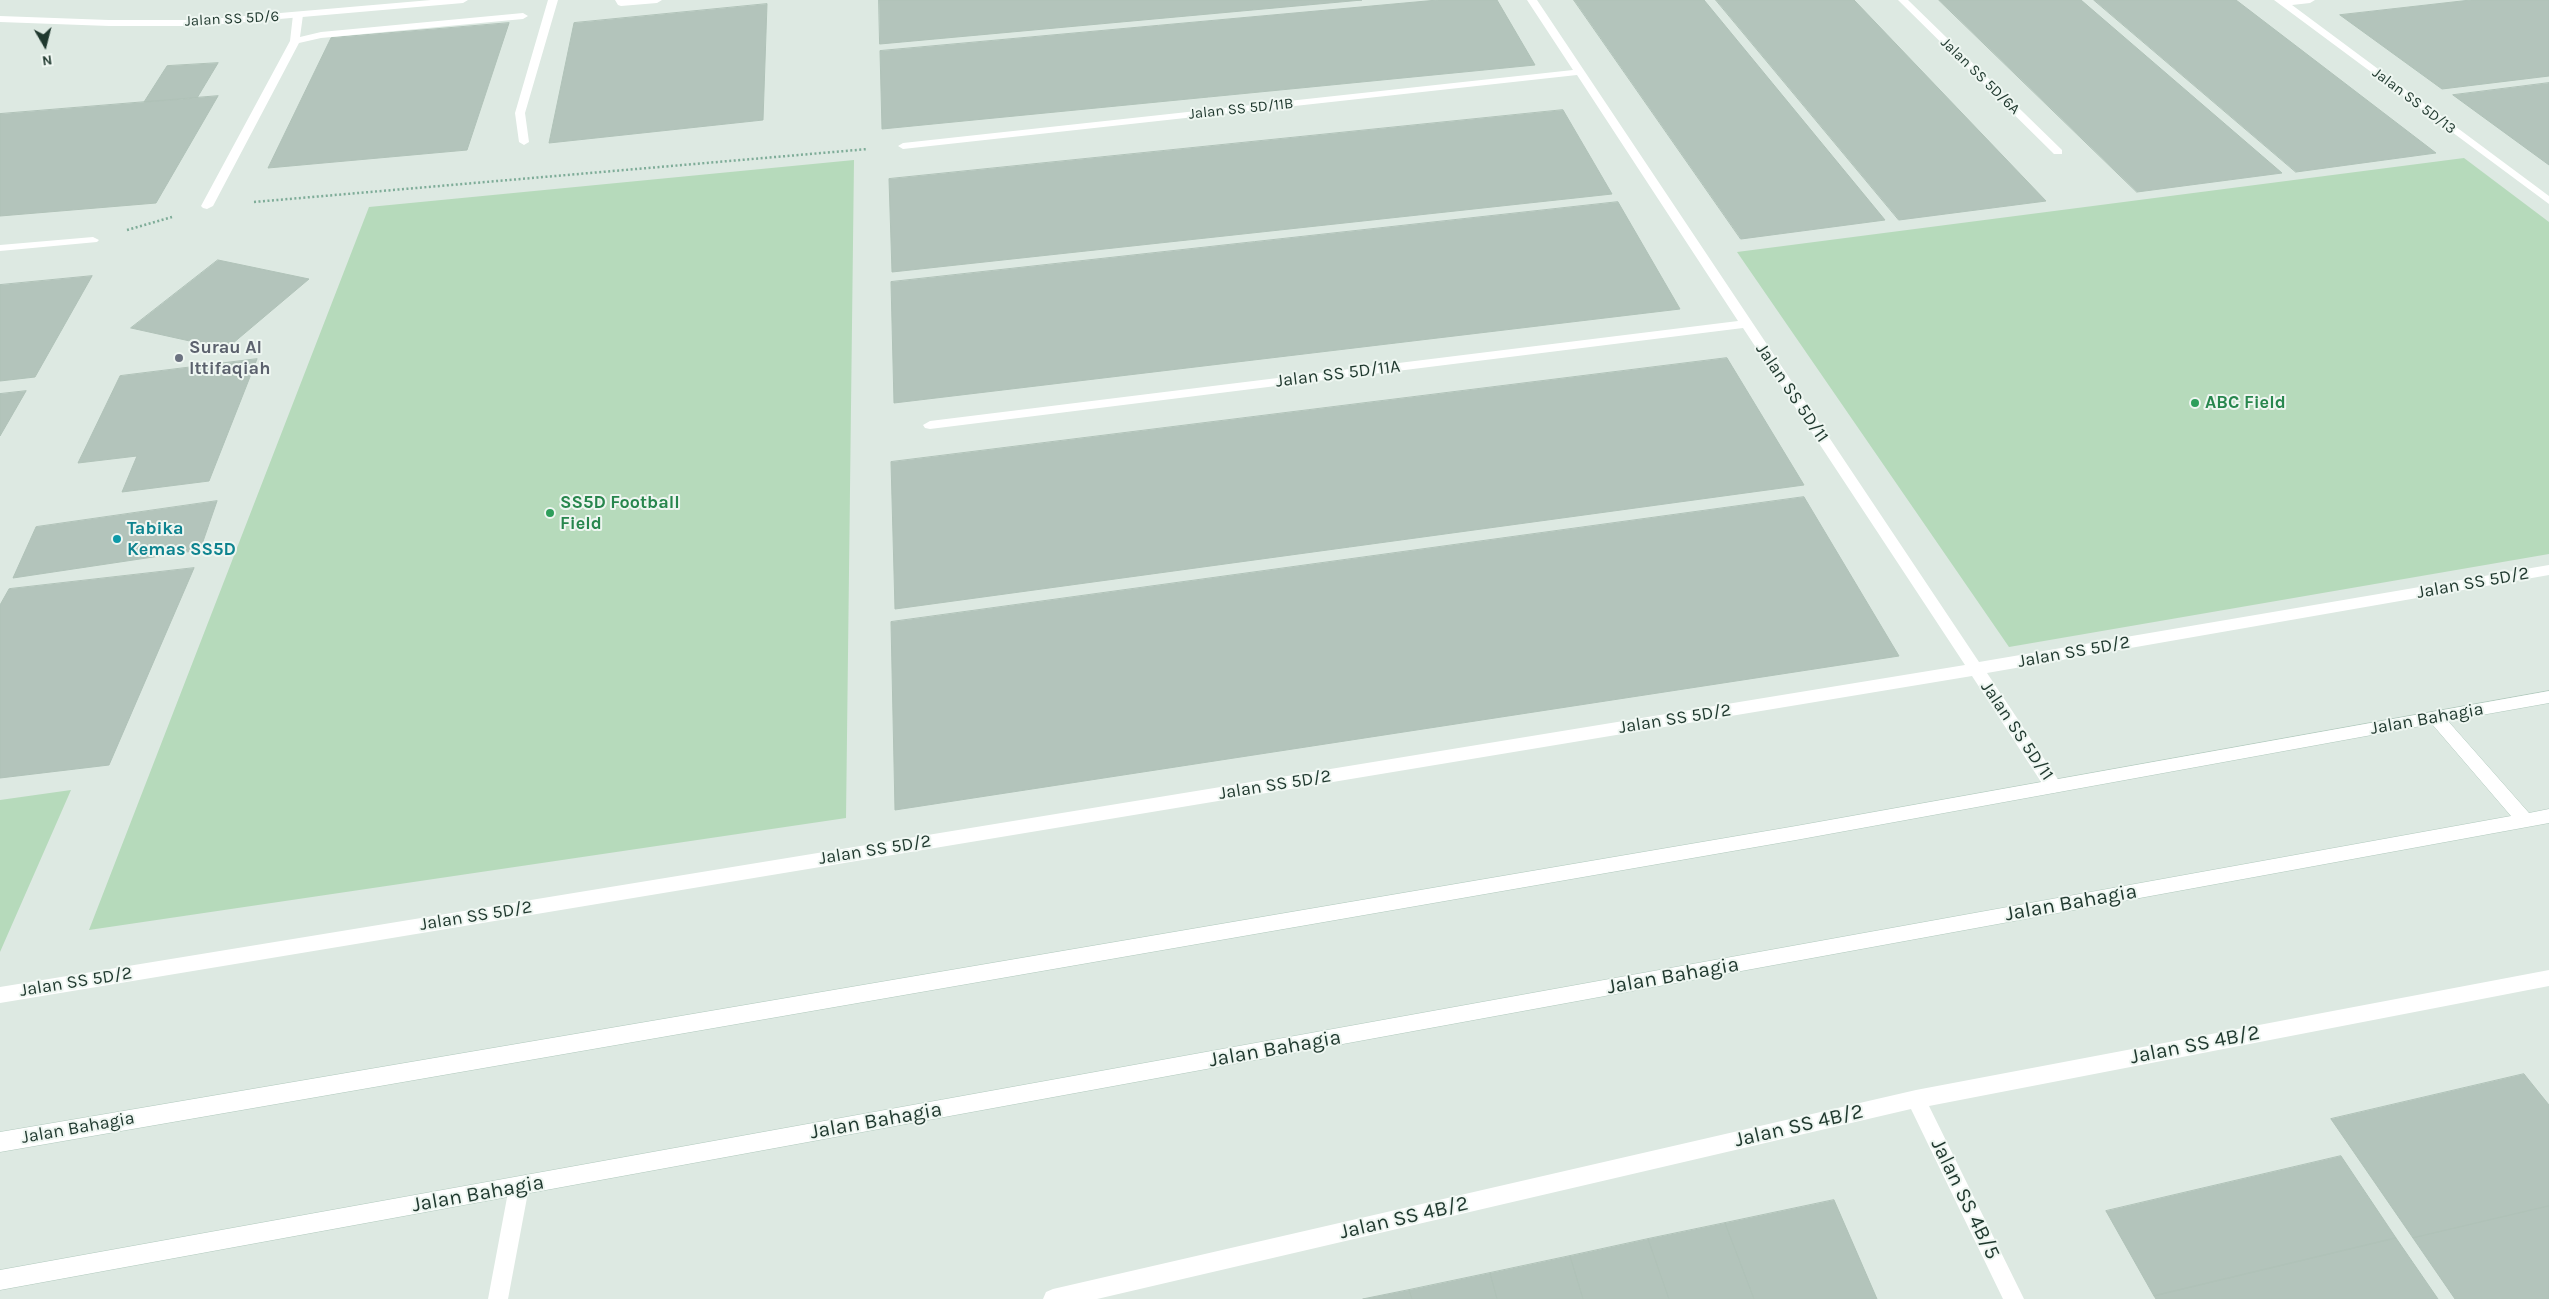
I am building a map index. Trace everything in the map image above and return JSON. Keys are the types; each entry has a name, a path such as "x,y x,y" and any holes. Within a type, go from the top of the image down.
{"street":[{"name":"Jalan SS 5D/6","path":"0,20 190,23 298,16 463,0"},
{"path":"524,142 520,113 553,0"},
{"path":"620,0 621,3 657,0"},
{"name":"Jalan SS 5D/11","path":"1532,0 2054,786"},
{"name":"Jalan SS 5D/6A","path":"1903,0 2058,152"},
{"path":"2281,2 2310,0"},
{"name":"Jalan SS 5D/13","path":"2281,2 2549,201"},
{"path":"207,206 295,41 298,16"},
{"path":"295,41 320,35 522,16"},
{"name":"Jalan SS 5D/11B","path":"903,146 1579,72"},
{"path":"0,248 93,240"},
{"name":"Jalan SS 5D/11A","path":"930,425 1746,324"},
{"name":"Jalan SS 5D/2","path":"0,995 1976,669 2549,570"},
{"name":"Jalan Bahagia","path":"0,1142 1796,833 2549,697"},
{"path":"2436,718 2525,820"},
{"name":"Jalan Bahagia","path":"0,1280 2549,816"},
{"name":"Jalan SS 4B/2","path":"1054,1299 1916,1099 2549,978"},
{"name":"Jalan SS 4B/5","path":"1916,1099 2014,1299"},
{"path":"498,1299 519,1187"}],"path":[{"path":"93,240 207,206 903,146"}],"green space":[{"name":"ABC Field","path":"2464,158 2549,222 2549,554 2009,647 1737,252"},
{"name":"SS5D Football Field","path":"854,160 846,818 89,930 369,207"},
{"path":"71,790 0,952 0,800"}],"building":[{"path":"879,0 1362,0 880,44"},
{"path":"1438,0 1497,0 1535,65 882,129 880,51"},
{"path":"1574,0 1704,0 1885,220 1741,239"},
{"path":"1716,0 1854,0 2046,201 1899,220"},
{"path":"1939,0 2081,0 2282,173 2137,192"},
{"path":"2094,0 2236,0 2436,153 2296,172"},
{"path":"2471,0 2549,0 2549,76 2442,89 2340,15"},
{"path":"767,4 763,120 549,143 574,23"},
{"path":"509,23 467,150 268,168 331,38"},
{"path":"218,63 197,98 144,102 167,66"},
{"path":"2549,83 2549,165 2453,95"},
{"path":"218,96 156,203 0,216 0,114"},
{"path":"1563,110 1612,194 892,272 889,179"},
{"path":"1618,202 1680,309 894,403 891,282"},
{"path":"218,260 309,279 226,349 131,328"},
{"path":"92,276 35,377 0,381 0,285"},
{"path":"1727,358 1804,485 895,609 891,462"},
{"path":"257,359 209,481 122,492 137,456 78,463 120,376"},
{"path":"26,391 0,436 0,394"},
{"path":"1804,497 1899,656 895,810 891,622"},
{"name":"Tabika Kemas SS5D","path":"217,501 200,550 13,578 36,527"},
{"path":"194,568 109,765 0,778 0,605 9,589"},
{"path":"2524,1074 2549,1105 2549,1206 2413,1238 2331,1119"},
{"path":"2341,1156 2396,1238 2154,1296 2106,1211"},
{"path":"1834,1200 1877,1299 1754,1299 1725,1223"},
{"path":"2549,1206 2549,1299 2455,1299 2413,1238"},
{"path":"1725,1223 1754,1299 1669,1299 1648,1239"},
{"path":"2396,1238 2438,1299 2156,1299 2154,1296"},
{"path":"1648,1239 1669,1299 1583,1299 1570,1256"},
{"path":"1570,1256 1583,1299 1497,1299 1490,1273"},
{"path":"1490,1273 1497,1299 1412,1299 1409,1290"},
{"path":"1409,1290 1412,1299 1363,1299"}],"place":[{"name":"Surau Al Ittifaqiah","path":"179,358"},
{"name":"ABC Field","path":"2195,403"},
{"name":"SS5D Football Field","path":"550,513"},
{"name":"Tabika Kemas SS5D","path":"117,539"}]}
